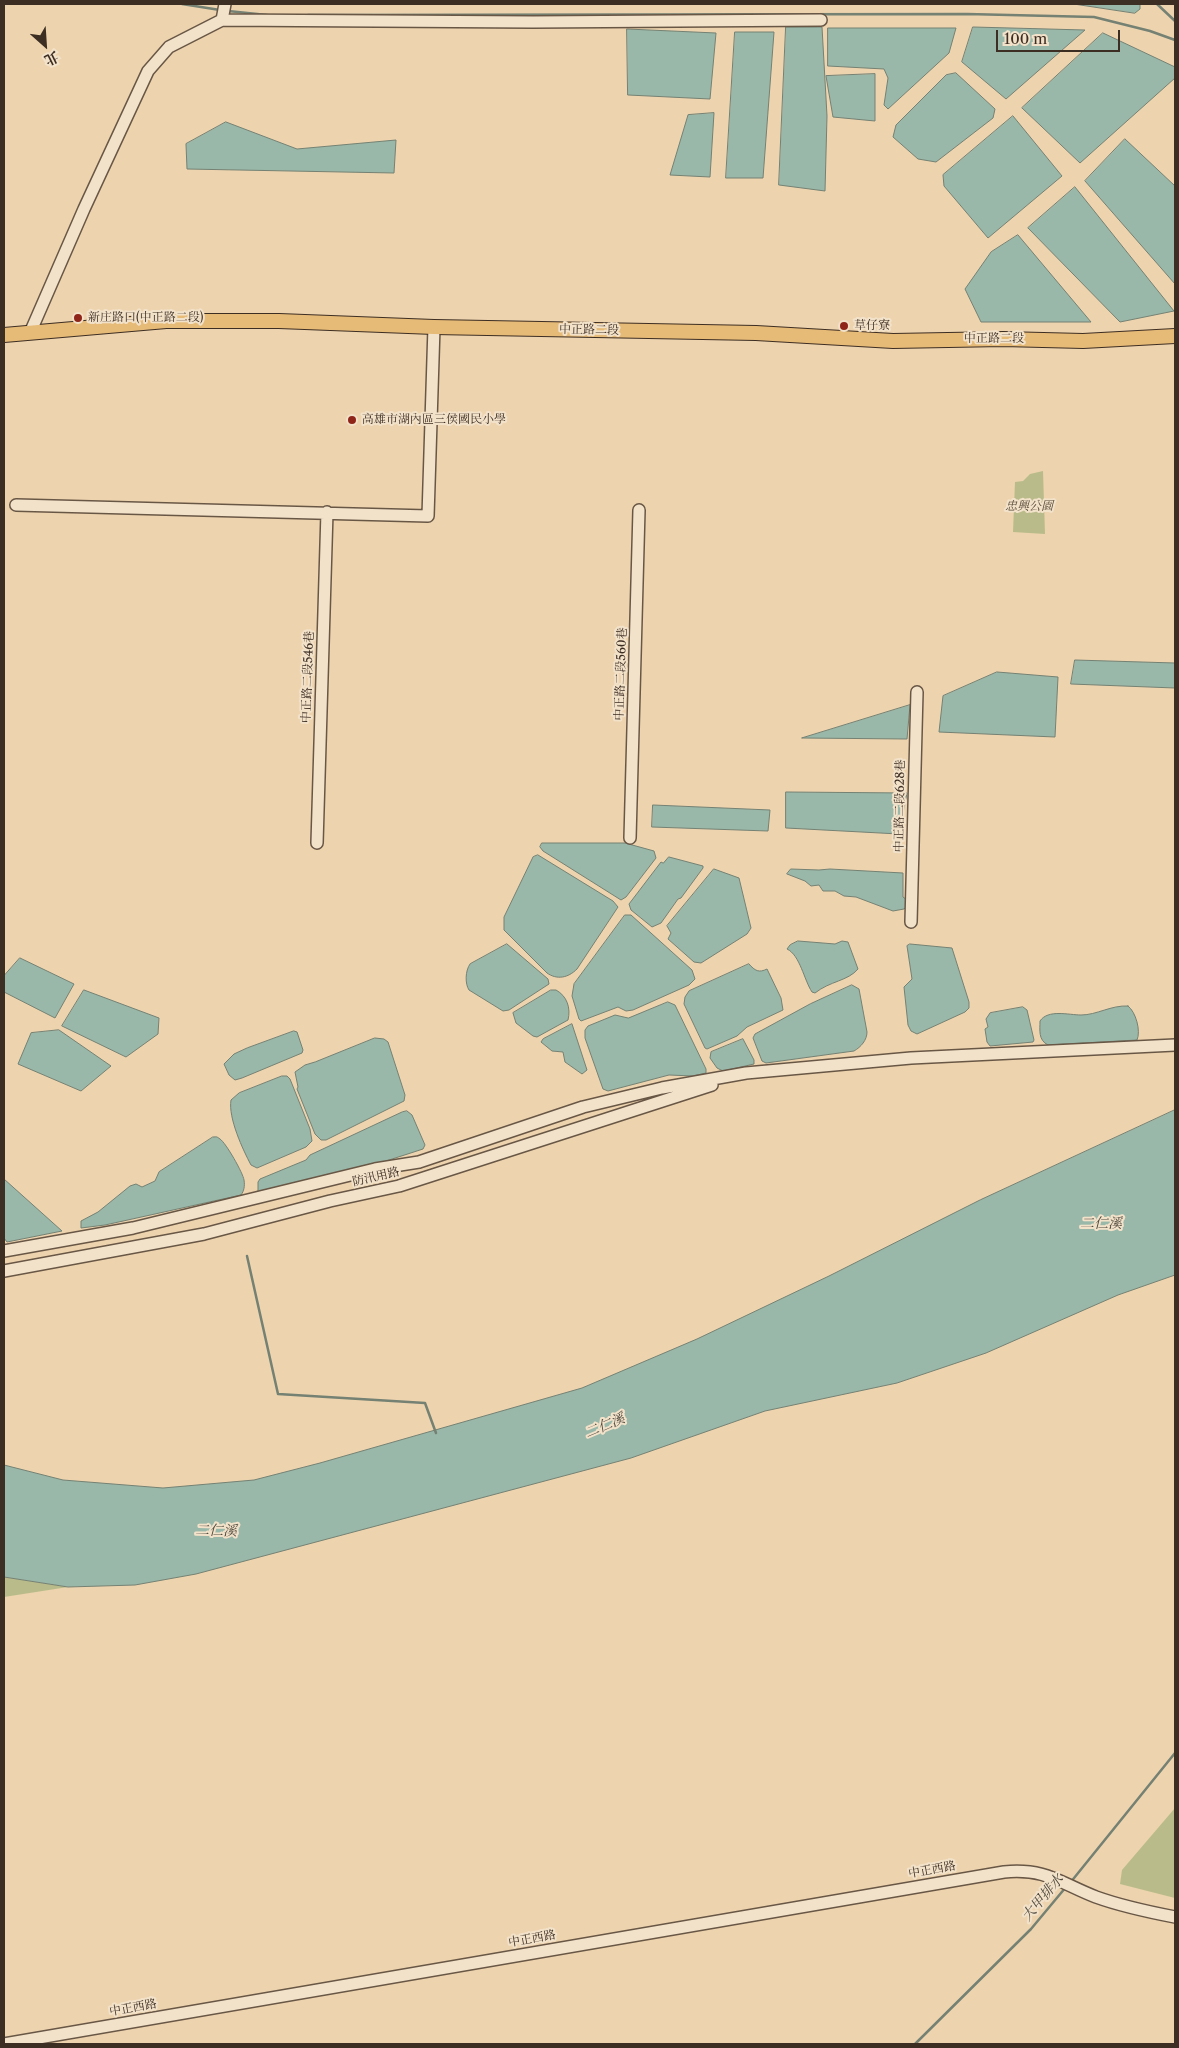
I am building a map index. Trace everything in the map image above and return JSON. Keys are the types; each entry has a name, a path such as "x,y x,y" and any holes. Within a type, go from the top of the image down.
{"main road":[{"name":"中正路二段","path":"4,335 166,321 279,321 756,333 892,340 1003,339 1083,341 1175,336"}],"street":[{"path":"222,18 225,4"},
{"path":"30,333 148,71 169,47 222,18 533,22 821,20"},
{"path":"16,505 428,516 434,326"},
{"name":"中正路二段560巷","path":"630,838 639,510"},
{"name":"中正路二段546巷","path":"317,843 327,512"},
{"name":"中正路二段628巷","path":"912,922 917,692"},
{"path":"4,1251 133,1228 376,1170 419,1162 583,1107 662,1088 746,1073 911,1058 1175,1045"},
{"name":"防汛用路","path":"4,1271 204,1234 330,1201 399,1186 653,1106 746,1073"},
{"name":"中正西路","path":"4,2044 988,1874 1017,1871 1035,1872 1065,1882 1094,1896 1175,1916"}],"green space":[{"name":"忠興公園","path":"1043,471 1045,534 1013,532 1015,482 1023,481 1030,474"},
{"path":"4,1577 68,1587 4,1597"},
{"path":"1175,1808 1175,1898 1120,1884 1122,1870"}],"water":[{"path":"1074,4 1140,4 1140,9 1135,13"},
{"path":"786,27 822,27 827,116 825,191 779,185"},
{"path":"973,27 1085,30 1006,99 962,62"},
{"path":"828,28 956,28 949,53 888,109 884,105 888,78 884,69 828,66"},
{"path":"627,29 716,33 710,99 628,95"},
{"path":"735,32 774,32 763,178 726,178"},
{"path":"1103,33 1175,67 1175,78 1080,163 1022,108"},
{"path":"956,73 995,109 993,118 936,162 918,159 893,137 896,125 946,75"},
{"path":"875,74 875,121 833,117 826,76"},
{"path":"714,113 710,177 670,175 688,115"},
{"path":"1013,116 1062,176 988,238 944,186 943,175"},
{"path":"226,122 297,149 396,140 394,173 187,169 186,144"},
{"path":"1125,139 1175,186 1175,284 1085,181"},
{"path":"1075,187 1174,311 1120,322 1028,228"},
{"path":"1018,235 1091,322 981,322 965,289 991,252"},
{"path":"1075,660 1175,663 1175,688 1071,684"},
{"path":"997,672 1058,677 1055,737 939,732 943,696"},
{"path":"910,705 907,739 802,738"},
{"path":"786,792 907,793 899,834 786,828"},
{"path":"653,805 770,810 768,831 652,827"},
{"path":"542,843 625,843 654,851 656,858 626,897 621,900 543,851 540,847"},
{"path":"538,855 613,901 618,907 577,969 562,977 555,977 547,973 504,930 504,917 533,857"},
{"path":"669,857 703,866 703,868 661,923 652,927 631,910 629,904 661,862 663,863"},
{"path":"714,869 739,878 751,928 747,934 701,963 694,962 668,939 671,933 667,926"},
{"path":"791,869 903,873 903,897 907,900 907,906 904,909 893,911 856,897 844,896 835,891 823,891 819,885 811,886 805,881 787,874"},
{"path":"625,915 631,915 692,970 695,979 689,985 633,1010 626,1011 618,1007 581,1021 572,996 574,984"},
{"path":"798,941 835,944 842,941 848,942 858,969 849,976 815,993 812,992 799,962 787,949"},
{"path":"507,944 548,979 549,984 509,1010 503,1011 469,990 466,977 470,964"},
{"path":"910,944 952,948 969,1002 969,1008 965,1012 917,1034 911,1031 908,1025 904,987 912,979 907,946"},
{"path":"20,958 74,984 55,1018 4,992 4,976"},
{"path":"749,964 757,971 767,969 781,998 783,1010 747,1027 737,1036 707,1049 705,1048 684,1004 685,997 689,991"},
{"path":"852,985 859,989 867,1032 865,1040 859,1047 854,1051 766,1063 762,1061 753,1038 755,1034 810,1004"},
{"path":"84,990 159,1018 158,1034 126,1057 62,1026"},
{"path":"551,990 556,990 565,999 568,1007 568,1020 537,1037 533,1036 516,1023 513,1013"},
{"path":"668,1002 675,1005 706,1069 706,1073 693,1076 669,1075 608,1091 603,1089 585,1038 585,1030 588,1026 615,1015 628,1018"},
{"path":"1128,1006 1137,1022 1137,1040 1048,1045 1041,1038 1040,1021 1048,1015 1087,1015 1116,1007"},
{"path":"1023,1007 1027,1010 1033,1042 990,1046 987,1042 985,1029 988,1027 986,1019 990,1013"},
{"path":"572,1024 587,1070 582,1074 565,1062 563,1052 552,1051 541,1042 543,1039"},
{"path":"59,1030 111,1066 81,1091 18,1064 31,1033"},
{"path":"294,1031 297,1032 303,1050 302,1053 242,1078 235,1080 229,1075 224,1064 234,1054"},
{"path":"375,1038 384,1039 388,1042 405,1095 404,1101 326,1140 321,1140 315,1134 297,1089 295,1072 305,1065"},
{"path":"743,1039 754,1060 754,1064 723,1071 717,1068 710,1058 711,1052"},
{"path":"282,1076 287,1076 290,1079 310,1129 312,1141 306,1147 257,1168 251,1165 237,1134 232,1116 231,1100 239,1093"},
{"name":"二仁溪","path":"1175,1110 1175,1275 1118,1295 986,1353 897,1383 765,1411 631,1458 196,1574 135,1585 68,1587 4,1577 4,1465 63,1480 163,1488 254,1480 582,1388 697,1339 829,1276 980,1200"},
{"path":"407,1111 412,1115 425,1145 423,1149 349,1173 262,1194 258,1192 258,1182 260,1179 306,1160 310,1155"},
{"path":"213,1137 217,1137 223,1142 241,1171 244,1180 244,1190 241,1195 105,1225 81,1228 81,1221 98,1212 130,1186 136,1184 142,1187 155,1181 159,1172"},
{"path":"4,1179 62,1231 7,1242 4,1238"}],"waterway":[{"path":"182,4 220,10"},
{"path":"1157,4 1175,21"},
{"path":"228,11 267,15"},
{"path":"308,15 967,14 1094,17 1150,31 1175,40"},
{"path":"247,1256 278,1394 425,1403 436,1433"},
{"name":"大甲排水","path":"1070,1883 1175,1753"},
{"name":"大甲排水","path":"915,2044 1031,1929 1066,1887"}],"place":[{"name":"新庄路口(中正路二段)","path":"78,318"},
{"name":"草仔寮","path":"844,326"},
{"name":"高雄市湖內區三侯國民小學","path":"352,420"}]}
